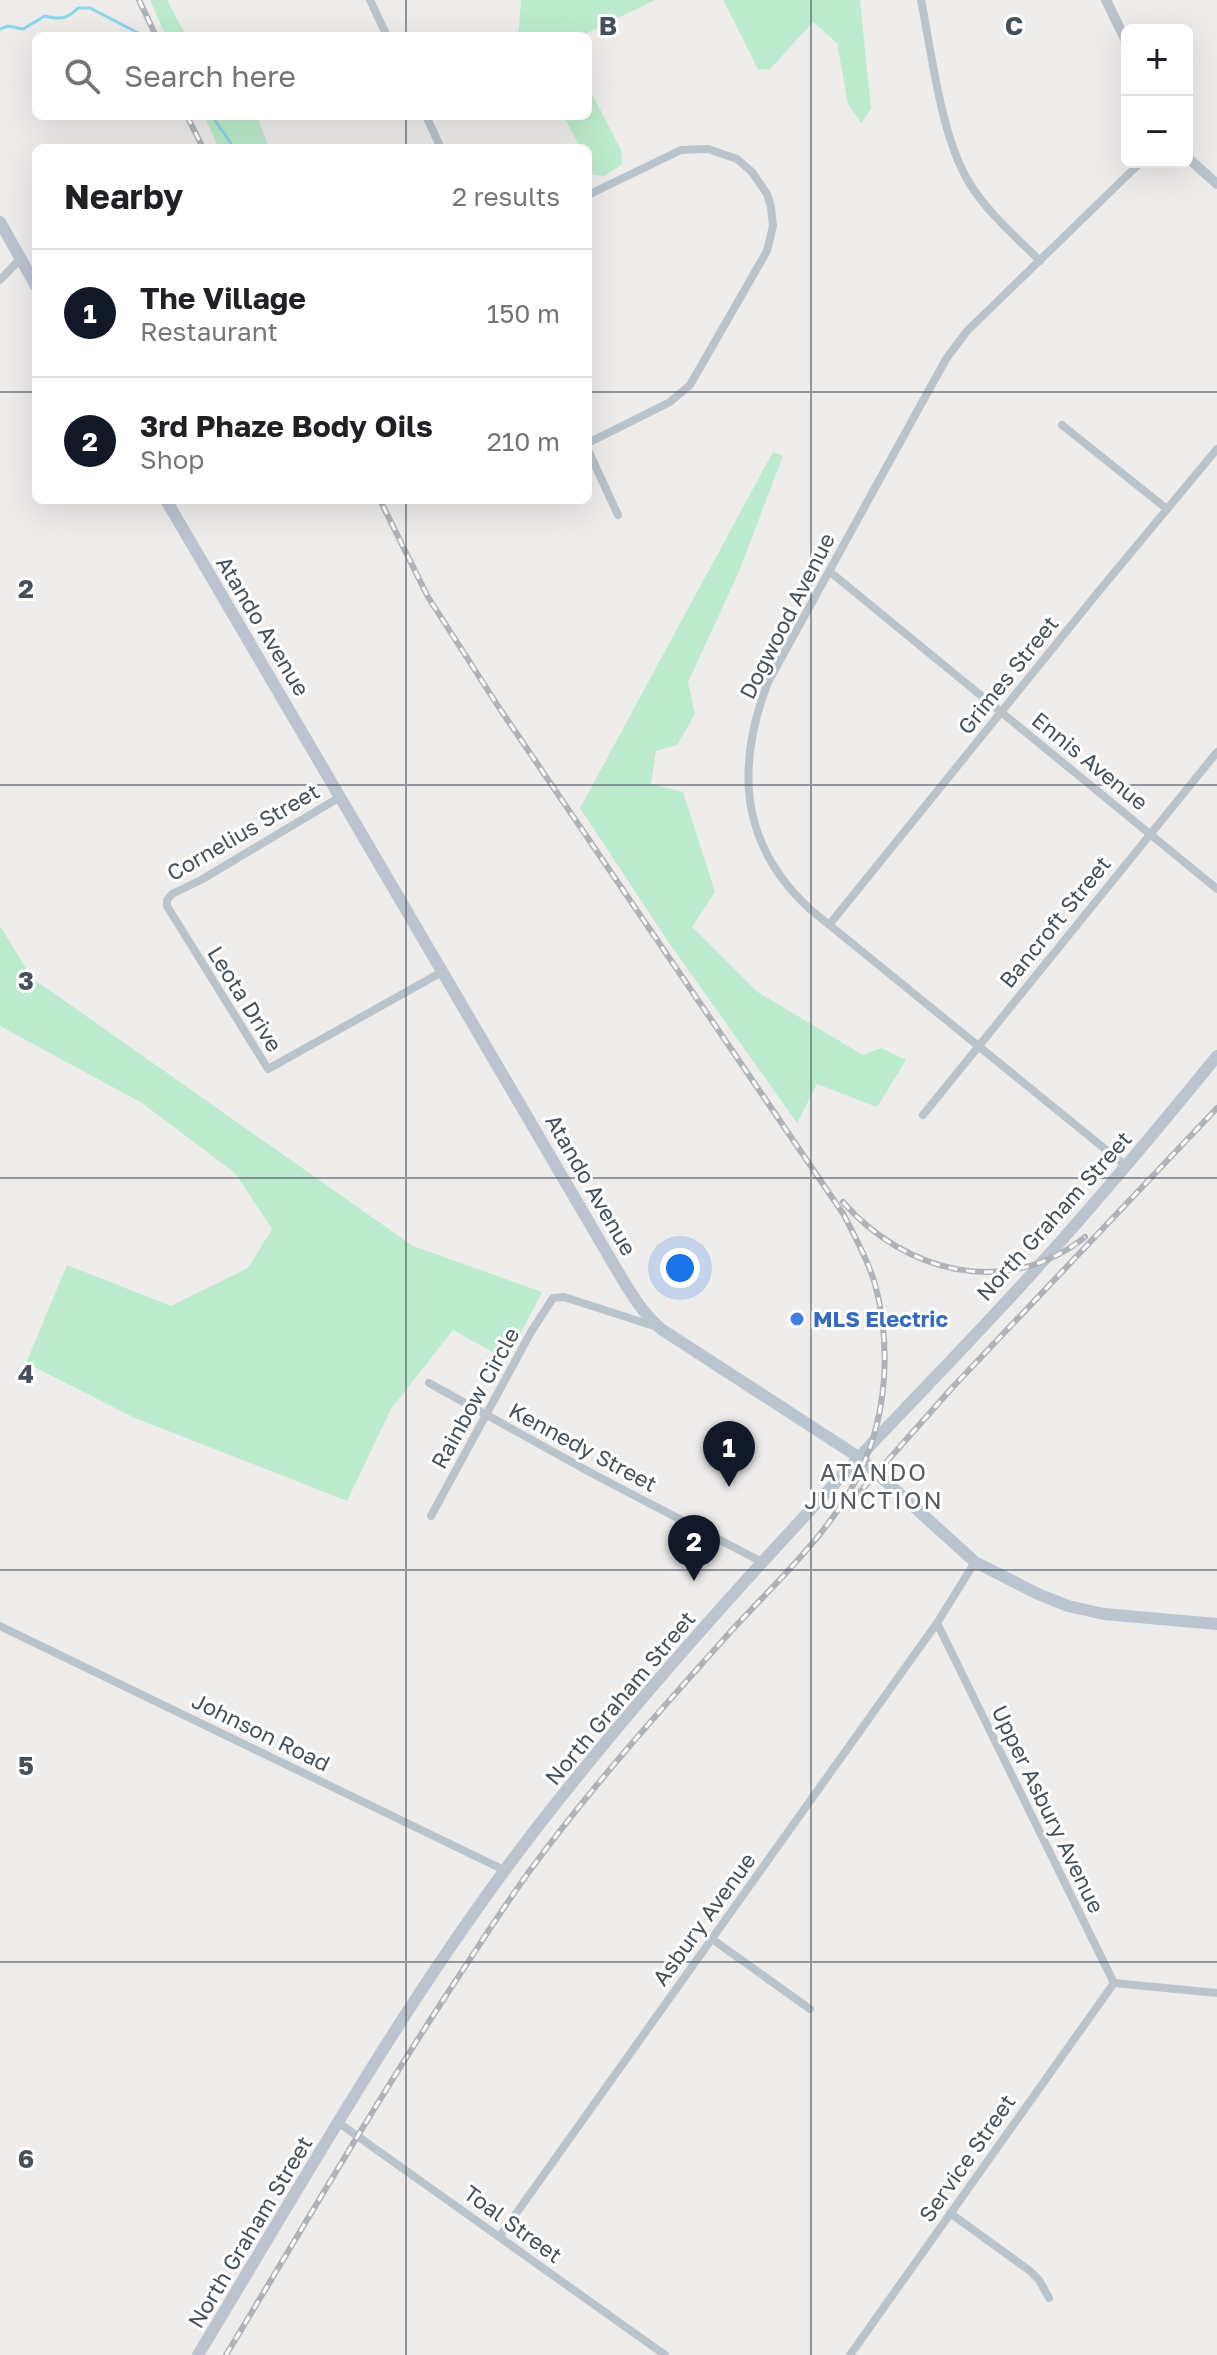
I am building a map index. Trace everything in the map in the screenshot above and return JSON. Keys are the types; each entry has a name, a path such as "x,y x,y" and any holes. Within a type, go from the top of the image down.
{"main road":[{"path":"0,222 32,279"},
{"name":"Atando Avenue","path":"168,504 638,1305 661,1329 860,1458 975,1562 1068,1606 1104,1614 1217,1624"},
{"name":"North Graham Street","path":"198,2355 415,2001 535,1831 627,1717 860,1458 1043,1262 1217,1056"}],"street":[{"path":"370,0 385,32"},
{"path":"921,0 947,124 958,160 977,195 1040,261"},
{"path":"1106,0 1121,31"},
{"path":"428,120 439,144"},
{"path":"592,193 681,150 708,149 737,159 752,172 767,194 773,226 767,251 690,385 670,402 592,441"},
{"path":"1193,162 1217,184"},
{"name":"Dogwood Avenue","path":"1126,1166 793,894 767,856 755,828 750,807 748,764 752,733 768,682 946,359 967,331 1135,168"},
{"path":"0,280 21,258"},
{"path":"1062,425 1167,509"},
{"name":"Grimes Street","path":"829,925 1217,449"},
{"path":"592,459 618,515"},
{"name":"Ennis Avenue","path":"829,571 1217,889"},
{"name":"Bancroft Street","path":"923,1115 1217,752"},
{"name":"Cornelius Street","path":"167,900 172,894 340,797"},
{"name":"Leota Drive","path":"167,900 172,914 268,1069 442,972"},
{"name":"Rainbow Circle","path":"431,1516 531,1332 553,1298 564,1297 661,1329"},
{"name":"Kennedy Street","path":"429,1383 595,1475 764,1563"},
{"path":"937,1623 975,1562"},
{"name":"Asbury Avenue","path":"500,2236 937,1623"},
{"name":"Upper Asbury Avenue","path":"937,1623 1114,1983"},
{"name":"Johnson Road","path":"0,1626 506,1871"},
{"path":"712,1939 810,2009"},
{"path":"1114,1983 1217,1993"},
{"name":"Service Street","path":"850,2355 1114,1983"},
{"name":"Toal Street","path":"339,2123 665,2355"},
{"path":"950,2213 1030,2271 1049,2298"}],"green space":[{"path":"150,0 167,0 184,32 164,32"},
{"path":"521,0 655,0 589,32 518,32"},
{"path":"723,0 860,0 871,109 861,123 848,104 837,43 813,22 769,70 758,69"},
{"path":"592,94 621,150 622,164 605,176 593,175 592,144 578,144 566,120 592,120"},
{"path":"206,120 258,120 268,144 217,144"},
{"path":"773,452 783,456 738,574 688,682 695,714 677,745 656,751 651,784 683,792 715,892 692,927 756,991 863,1055 881,1048 906,1060 877,1107 817,1084 797,1123 667,940 580,808"},
{"path":"0,926 32,978 413,1246 542,1292 507,1360 453,1330 391,1409 347,1501 135,1418 26,1363 67,1265 171,1306 248,1268 272,1229 235,1173 142,1103 0,1026"}],"waterway":[{"path":"0,29 8,26 23,29 45,16 63,18 78,8 90,8 136,32"},
{"path":"215,120 231,144"}],"railway":[{"path":"139,0 154,32"},
{"path":"189,120 201,144"},
{"path":"226,2355 390,2083 531,1869 629,1747 808,1549 841,1505 855,1482 873,1437 884,1371 883,1327 875,1284 844,1215 498,706 428,597 382,504"},
{"path":"851,1502 951,1389 1217,1108"},
{"path":"843,1202 868,1226 896,1246 926,1261 958,1269 990,1272 1023,1268 1055,1256 1085,1237"}],"place":[{"name":"MLS Electric","path":"797,1319"},
{"name":"The Village","path":"729,1487"},
{"name":"3rd Phaze Body Oils","path":"694,1581"}],"district":[{"name":"ATANDO JUNCTION","path":"874,1487"}]}
